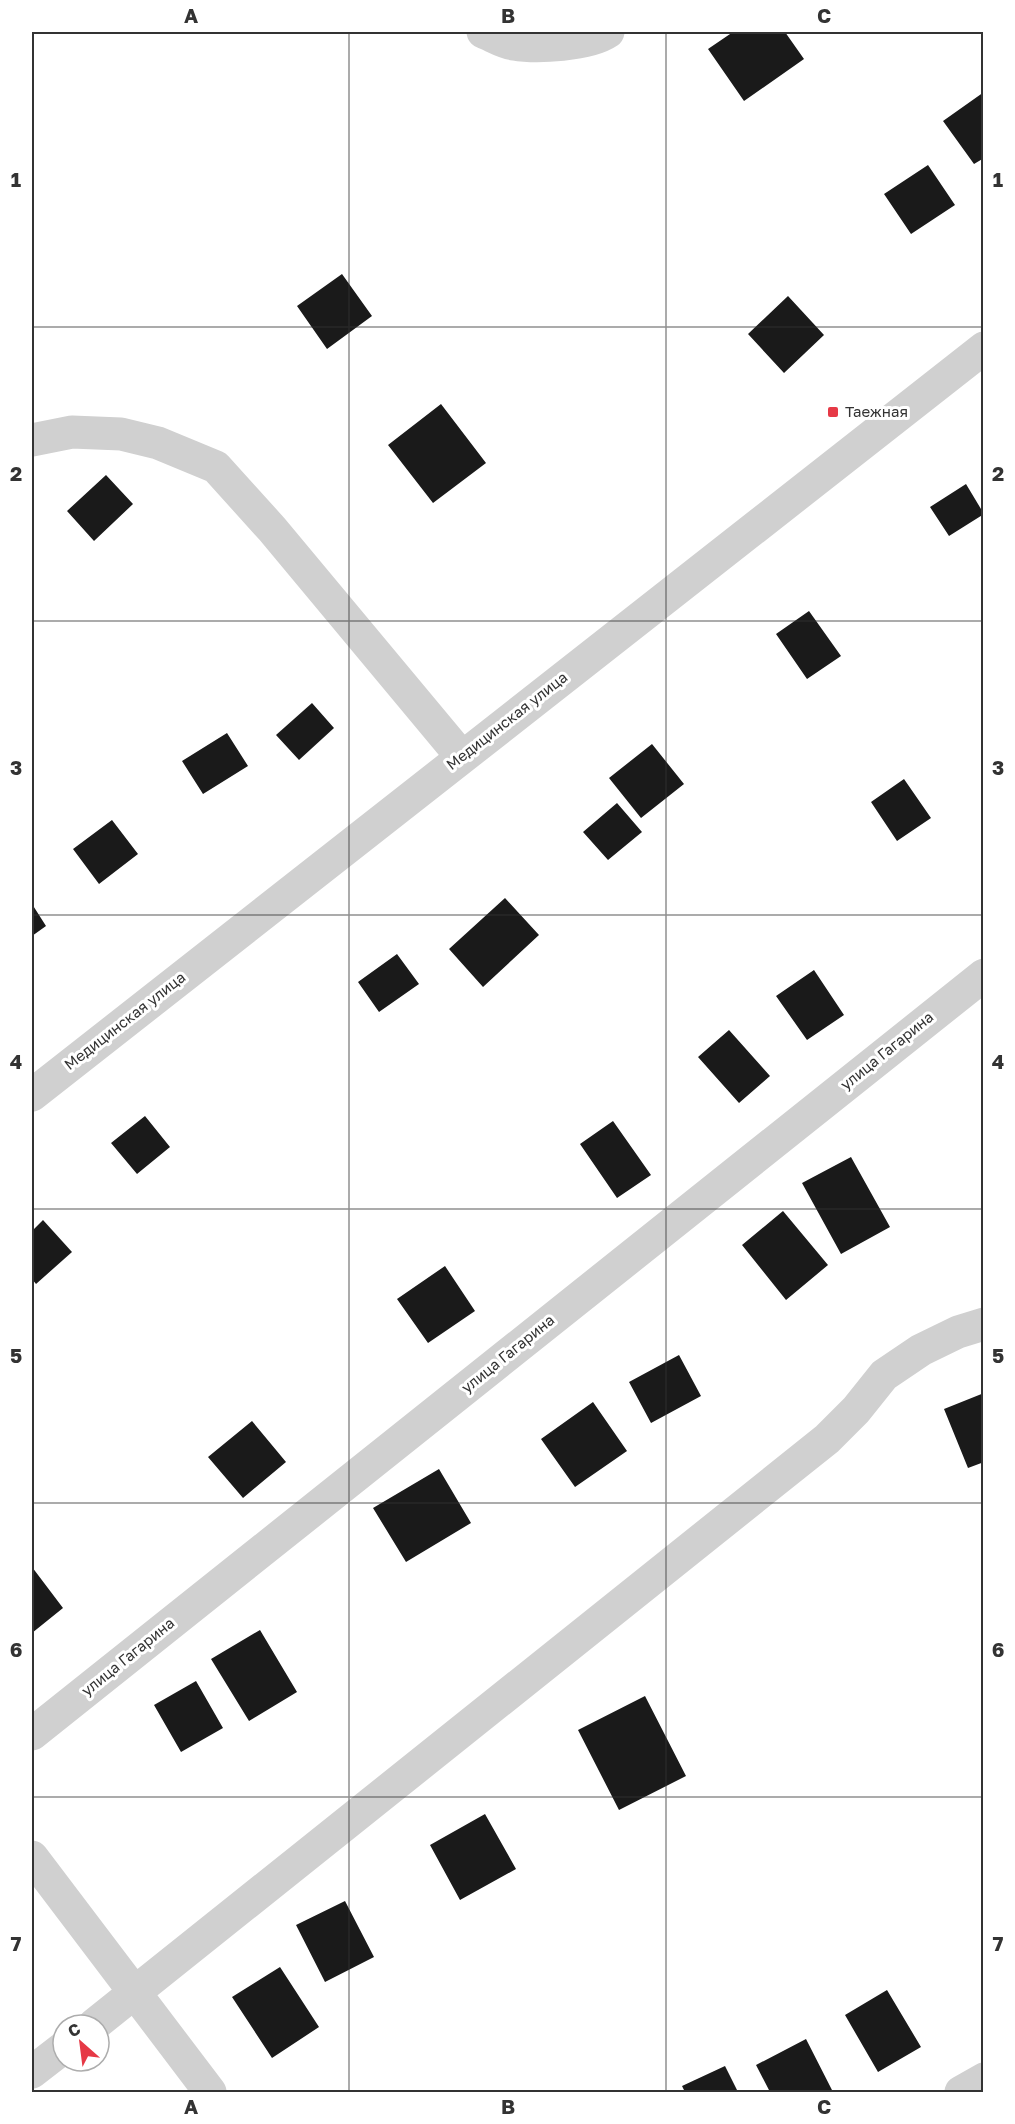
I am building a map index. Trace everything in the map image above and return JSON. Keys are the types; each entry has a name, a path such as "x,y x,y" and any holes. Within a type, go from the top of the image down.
{"street":[{"path":"483,32 513,44 555,45 599,38 608,32"},
{"name":"Медицинская улица","path":"32,1095 984,348"},
{"path":"32,440 72,432 122,434 158,443 216,467 280,538 462,757"},
{"name":"улица Гагарина","path":"32,1734 984,975"},
{"path":"110,2013 826,1439 856,1410 884,1375 921,1350 958,1332 984,1324"},
{"path":"32,1857 210,2092"},
{"path":"32,2072 51,2057"},
{"path":"961,2092 984,2079"}],"building":[{"path":"733,32 785,32 804,59 744,101 708,49"},
{"path":"984,92 984,158 974,164 943,121"},
{"path":"928,165 955,205 911,234 884,194"},
{"path":"342,274 372,316 327,349 297,306"},
{"path":"788,296 824,335 784,373 748,334"},
{"path":"441,404 486,463 433,503 388,445"},
{"path":"106,475 133,504 94,541 67,511"},
{"path":"966,484 984,514 949,536 930,507"},
{"path":"809,611 841,656 807,679 776,634"},
{"path":"312,703 334,728 299,760 276,735"},
{"path":"227,733 248,766 203,794 182,761"},
{"path":"652,744 684,784 641,818 609,778"},
{"path":"904,779 931,818 897,841 871,802"},
{"path":"617,803 642,832 608,860 583,832"},
{"path":"112,820 138,854 99,884 73,849"},
{"path":"505,898 539,935 483,987 449,949"},
{"path":"32,904 46,926 32,936"},
{"path":"397,954 419,984 379,1012 358,982"},
{"path":"814,970 844,1015 807,1040 776,996"},
{"path":"729,1030 770,1076 739,1103 698,1057"},
{"path":"145,1116 170,1147 137,1174 111,1143"},
{"path":"613,1121 651,1175 617,1198 580,1144"},
{"path":"851,1157 890,1227 841,1254 802,1183"},
{"path":"783,1211 828,1265 786,1300 742,1245"},
{"path":"43,1220 72,1252 36,1284 32,1279 32,1231"},
{"path":"445,1266 475,1311 428,1343 397,1299"},
{"path":"679,1355 701,1396 651,1423 629,1382"},
{"path":"984,1393 984,1462 968,1468 944,1409"},
{"path":"593,1402 627,1451 575,1487 541,1439"},
{"path":"252,1421 286,1462 243,1498 208,1457"},
{"path":"439,1469 471,1523 406,1562 373,1508"},
{"path":"32,1567 63,1608 32,1633"},
{"path":"260,1630 297,1692 249,1721 211,1659"},
{"path":"196,1681 223,1728 181,1752 154,1705"},
{"path":"645,1696 686,1776 619,1810 578,1730"},
{"path":"485,1814 516,1869 460,1900 430,1845"},
{"path":"345,1901 374,1957 325,1982 296,1925"},
{"path":"280,1967 319,2027 272,2058 232,1997"},
{"path":"887,1990 921,2047 878,2072 845,2015"},
{"path":"806,2039 833,2092 770,2092 756,2065"},
{"path":"725,2066 738,2092 685,2092 682,2086"}],"place":[{"name":"Таежная","path":"833,412"}]}
